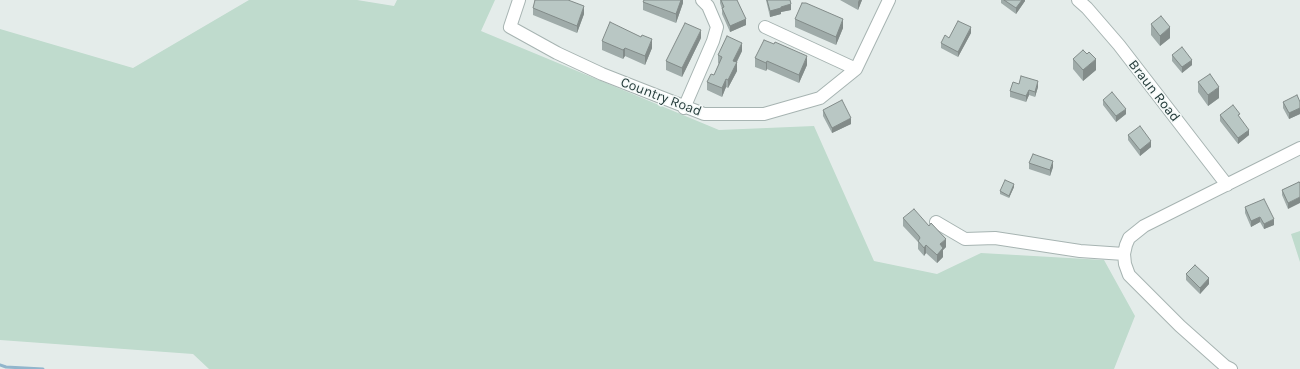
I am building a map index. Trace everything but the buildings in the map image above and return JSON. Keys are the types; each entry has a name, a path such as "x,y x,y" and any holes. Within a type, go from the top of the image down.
{"street":[{"name":"Country Road","path":"519,0 510,27 557,53 595,71 684,108 704,114 764,114 820,98 856,69 889,0"},
{"path":"684,108 713,41 717,27 711,11 702,0"},
{"name":"Braun Road","path":"1078,0 1088,8 1119,45 1227,184"},
{"path":"765,27 856,69"},
{"path":"1231,369 1225,366 1180,326 1129,275 1125,264 1124,254 1129,238 1144,226 1300,148"},
{"path":"936,222 965,239 995,238 1080,251 1124,254"}],"green space":[{"path":"249,0 357,0 394,6 397,0 495,0 481,31 719,130 814,126 874,261 937,274 981,253 1104,260 1135,316 1114,369 209,369 193,354 0,340 0,29 133,68"},
{"path":"1300,231 1300,262 1291,234"}],"waterway":[{"path":"0,365 6,367 43,369"}]}
